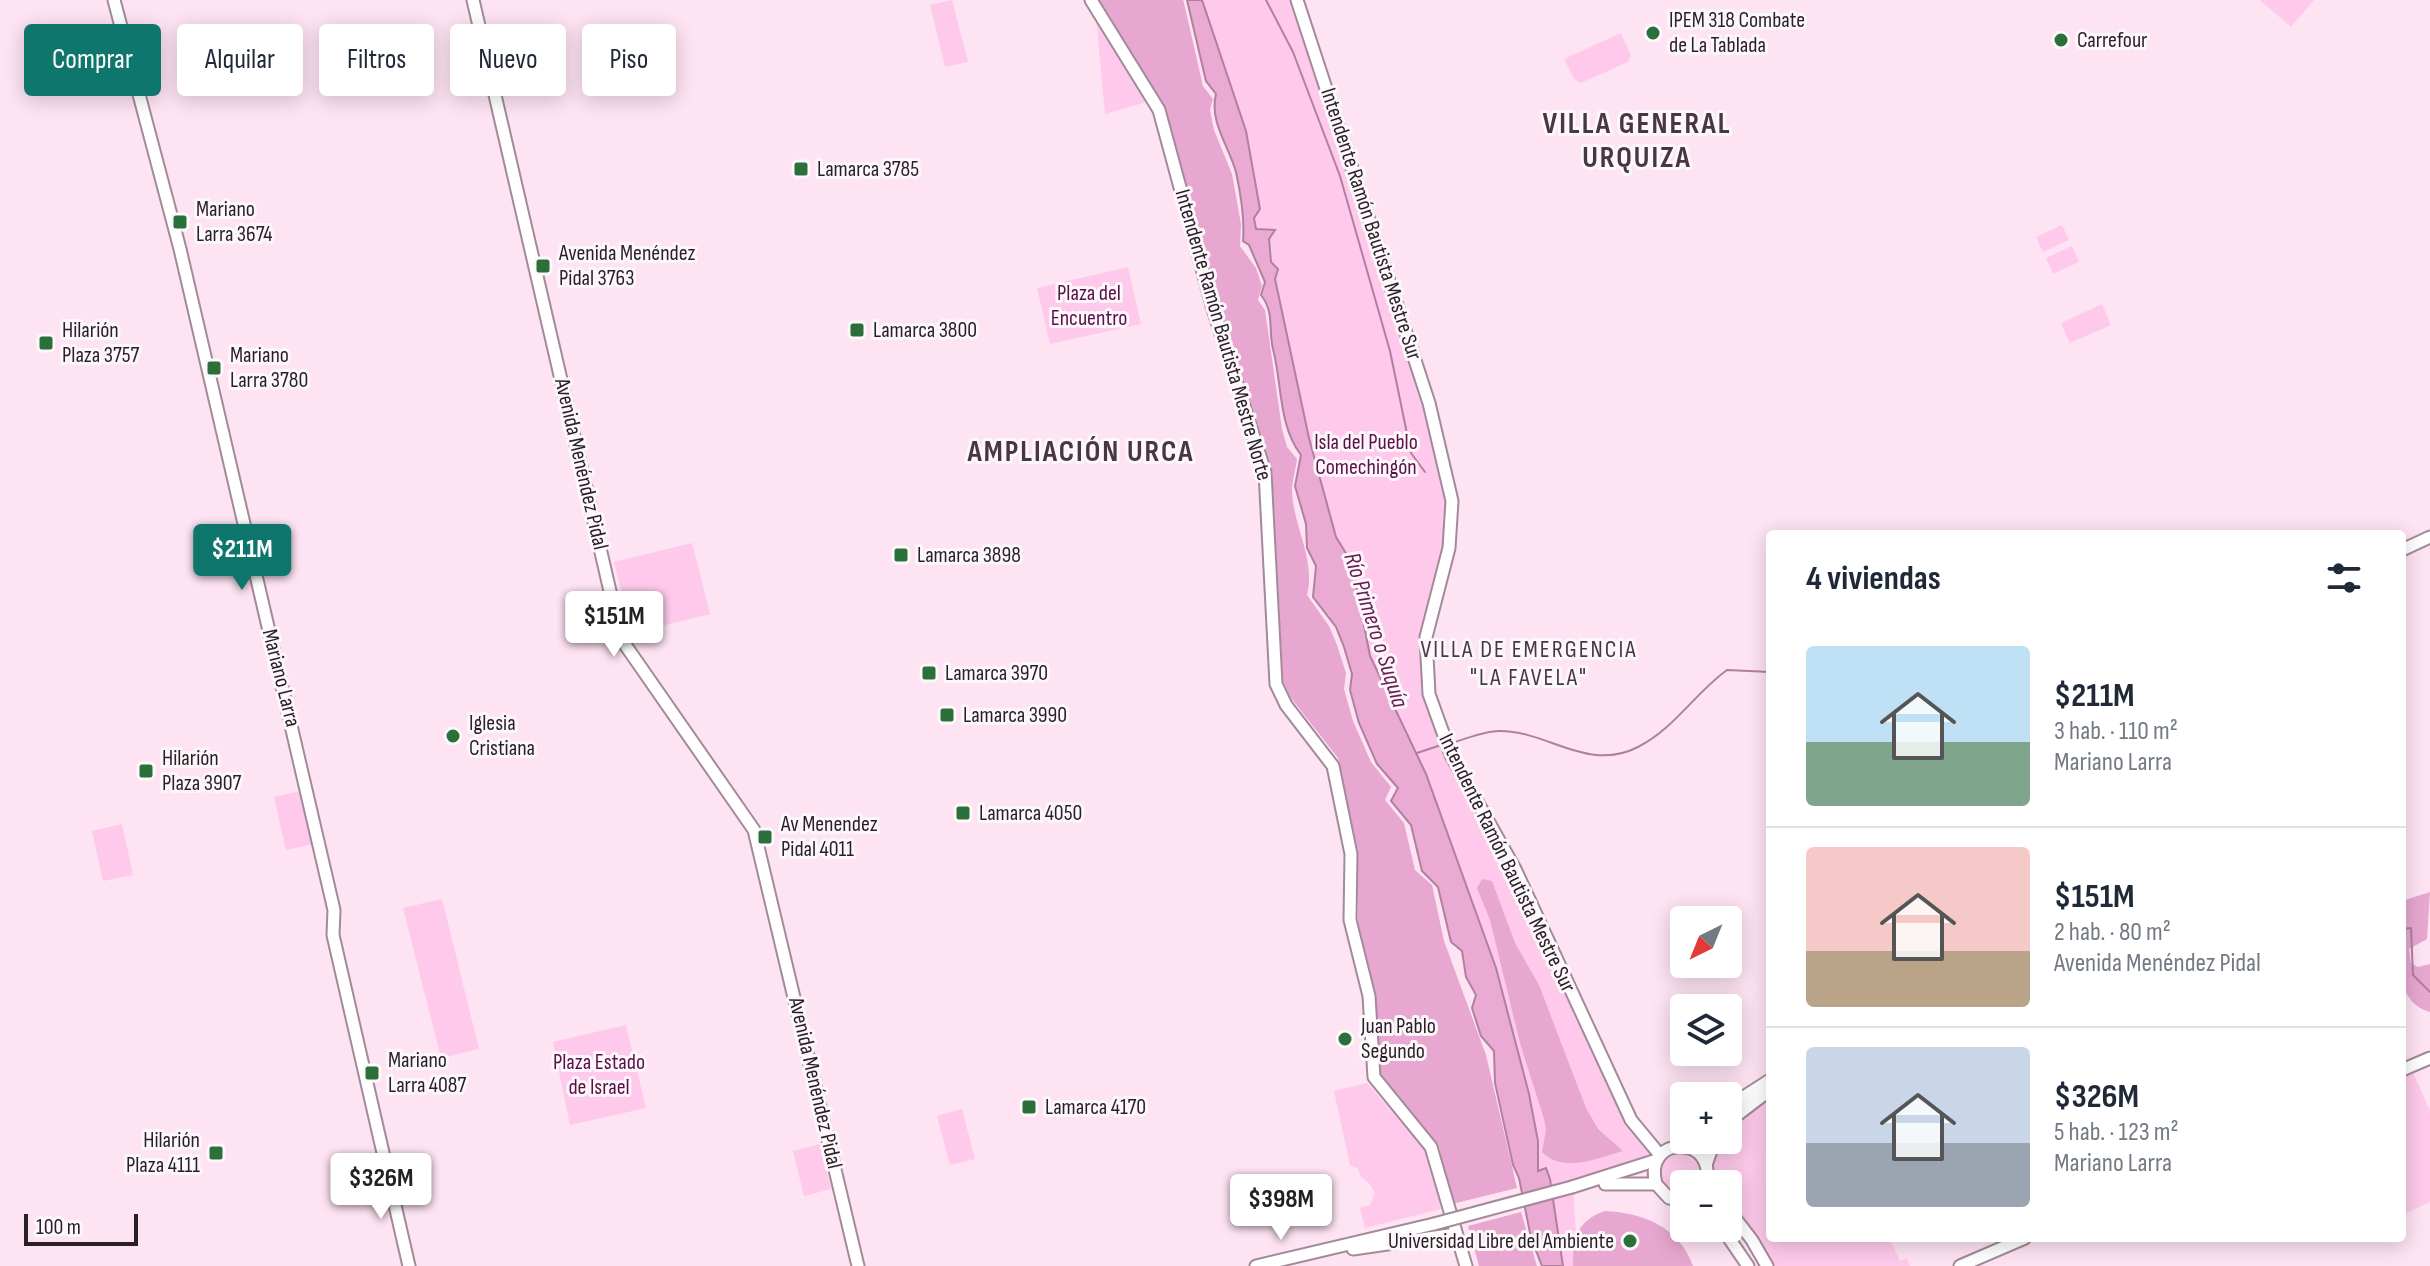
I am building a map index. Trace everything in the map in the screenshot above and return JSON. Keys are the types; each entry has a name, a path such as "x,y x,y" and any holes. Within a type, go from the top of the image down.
{"main road":[{"name":"Mariano Larra","path":"114,0 180,249 291,718 334,910 333,935 409,1266"},
{"name":"Avenida Menéndez Pidal","path":"473,0 619,630 626,646 754,830 858,1266"},
{"name":"Intendente Ramón Bautista Mestre Norte","path":"1091,0 1156,104 1162,120 1213,309 1267,479 1276,684 1286,705 1333,766 1351,854 1350,920 1367,984 1374,1077 1431,1147 1466,1266"},
{"name":"Intendente Ramón Bautista Mestre Sur","path":"1297,0 1429,403 1452,501 1449,548 1428,625 1425,658 1429,694 1451,755 1515,869 1631,1120 1658,1158"},
{"path":"2406,548 2430,537"},
{"path":"2406,1068 2430,1058"},
{"path":"1742,1098 1766,1083"},
{"path":"1742,1111 1766,1093"},
{"path":"1256,1266 1434,1224 1572,1187 1658,1158 1670,1149"},
{"path":"1699,1154 1707,1170"},
{"path":"1706,1165 1710,1154"},
{"path":"1656,1184 1658,1158"},
{"path":"1572,1187 1627,1182 1656,1184 1670,1198"},
{"path":"1742,1227 1767,1266"},
{"path":"1313,1252 1389,1247 1456,1234"},
{"path":"1732,1242 1748,1266"},
{"path":"1960,1266 2016,1242"}],"green space":[{"path":"952,0 968,62 945,67 930,5"},
{"name":"Isla del Pueblo Comechingón","path":"1202,0 1297,0 1429,403 1452,501 1451,527 1428,625 1435,714 1515,869 1611,1080 1660,1155 1573,1187 1578,1266 1562,1266 1538,1172 1538,1141 1529,1094 1496,968 1426,774 1370,656 1352,563 1336,537 1309,438 1275,279 1278,269 1271,262 1269,239 1274,230 1256,229 1254,218 1260,209 1246,131"},
{"path":"2260,0 2314,0 2291,27"},
{"path":"1096,16 1150,101 1105,114"},
{"path":"1621,33 1631,56 1628,62 1581,83 1574,79 1564,59"},
{"path":"2062,225 2069,240 2043,252 2036,237"},
{"path":"2072,246 2079,262 2053,274 2046,258"},
{"name":"Plaza del Encuentro","path":"1128,267 1141,324 1050,344 1037,288"},
{"path":"2102,304 2111,325 2070,343 2061,323"},
{"path":"692,543 710,614 632,633 614,562"},
{"path":"301,791 313,844 286,850 274,797"},
{"path":"122,824 133,875 103,881 92,831"},
{"path":"442,899 479,1049 441,1058 403,908"},
{"name":"Plaza Estado de Israel","path":"626,1025 646,1108 570,1125 553,1042"},
{"path":"2413,1073 2430,1110 2430,1202 2406,1213 2406,1076"},
{"path":"1367,1083 1428,1153 1441,1209 1365,1228 1360,1208 1370,1205 1375,1193 1358,1169 1350,1165 1334,1091"},
{"path":"1766,1100 1766,1242 1891,1242 1900,1261 1907,1259 1910,1266 1772,1266 1756,1237 1742,1220 1742,1170 1712,1170 1715,1154 1742,1154 1742,1119"},
{"path":"962,1109 975,1159 950,1165 937,1116"},
{"path":"820,1144 831,1189 804,1196 793,1151"},
{"path":"1685,1154 1698,1164 1698,1170 1670,1170 1670,1190 1664,1186 1660,1168 1666,1158"}],"shaded area":[{"path":"1099,0 1183,0 1203,86 1213,99 1210,110 1214,130 1232,174 1241,224 1240,246 1256,268 1262,286 1258,300 1265,310 1282,429 1287,447 1297,459 1292,491 1309,568 1307,595 1329,626 1337,645 1346,673 1344,689 1353,721 1371,762 1391,787 1385,800 1404,823 1415,870 1432,885 1444,941 1486,1055 1517,1188 1452,1204 1439,1147 1379,1075 1375,990 1358,926 1358,851 1338,758 1291,698 1283,681 1272,469 1224,325 1162,106"},
{"path":"1187,0 1202,0 1246,131 1260,209 1254,218 1256,229 1275,230 1269,239 1271,262 1278,269 1275,279 1309,438 1336,537 1352,563 1370,656 1426,774 1496,968 1529,1094 1538,1141 1538,1171 1546,1168 1550,1179 1563,1266 1542,1266 1531,1238 1495,1083 1494,1051 1481,1036 1472,1008 1476,995 1466,977 1462,951 1451,942 1438,887 1422,871 1411,825 1391,801 1398,788 1377,764 1359,723 1350,690 1352,674 1336,627 1313,597 1316,566 1307,548 1306,524 1295,486 1301,455 1284,417 1270,315 1261,295 1265,282 1249,245 1243,241 1242,206 1236,172 1217,124 1216,94 1206,81"},
{"path":"1482,879 1492,881 1515,943 1539,985 1586,1108 1598,1129 1623,1151 1570,1163 1551,1159 1542,1152 1546,1130 1544,1119 1520,1043 1490,920 1477,888"},
{"path":"2430,892 2427,939 2409,949 2411,963 2418,967 2430,964 2430,1012 2416,1005 2406,992 2406,900"},
{"name":"Universidad Libre del Ambiente","path":"1605,1211 1619,1212 1658,1225 1670,1233 1670,1242 1680,1242 1693,1266 1573,1266 1578,1231"},
{"path":"1521,1212 1537,1266 1479,1266 1468,1226"}],"waterway":[{"path":"1266,0 1293,52 1340,176 1390,351 1411,453 1425,472"},
{"path":"1451,743 1481,734 1517,732 1584,753 1619,754 1638,747 1663,731 1727,670 1766,672"},
{"path":"1417,753 1441,745"},
{"path":"2406,929 2411,928 2413,975 2430,992"}],"place":[{"name":"IPEM 318 Combate de La Tablada","path":"1653,33"},
{"name":"Carrefour","path":"2061,40"},
{"name":"Lamarca 3785","path":"801,169"},
{"name":"Mariano Larra 3674","path":"180,222"},
{"name":"Avenida Menéndez Pidal 3763","path":"543,266"},
{"name":"Lamarca 3800","path":"857,330"},
{"name":"Hilarión Plaza 3757","path":"46,343"},
{"name":"Mariano Larra 3780","path":"214,368"},
{"name":"Lamarca 3898","path":"901,555"},
{"name":"Lamarca 3970","path":"929,673"},
{"name":"Lamarca 3990","path":"947,715"},
{"name":"Iglesia Cristiana","path":"453,736"},
{"name":"Hilarión Plaza 3907","path":"146,771"},
{"name":"Lamarca 4050","path":"963,813"},
{"name":"Av Menendez Pidal 4011","path":"765,837"},
{"name":"Juan Pablo Segundo","path":"1345,1039"},
{"name":"Mariano Larra 4087","path":"372,1073"},
{"name":"Lamarca 4170","path":"1029,1107"},
{"name":"Hilarión Plaza 4111","path":"216,1153"},
{"name":"Universidad Libre del Ambiente","path":"1630,1241"}],"district":[{"name":"VILLA GENERAL URQUIZA","path":"1637,141"},
{"name":"AMPLIACIÓN URCA","path":"1081,452"},
{"name":"VILLA DE EMERGENCIA \"LA FAVELA\"","path":"1529,663"}],"water label":[{"name":"Río Primero o Suquía","path":"1376,630"}]}
